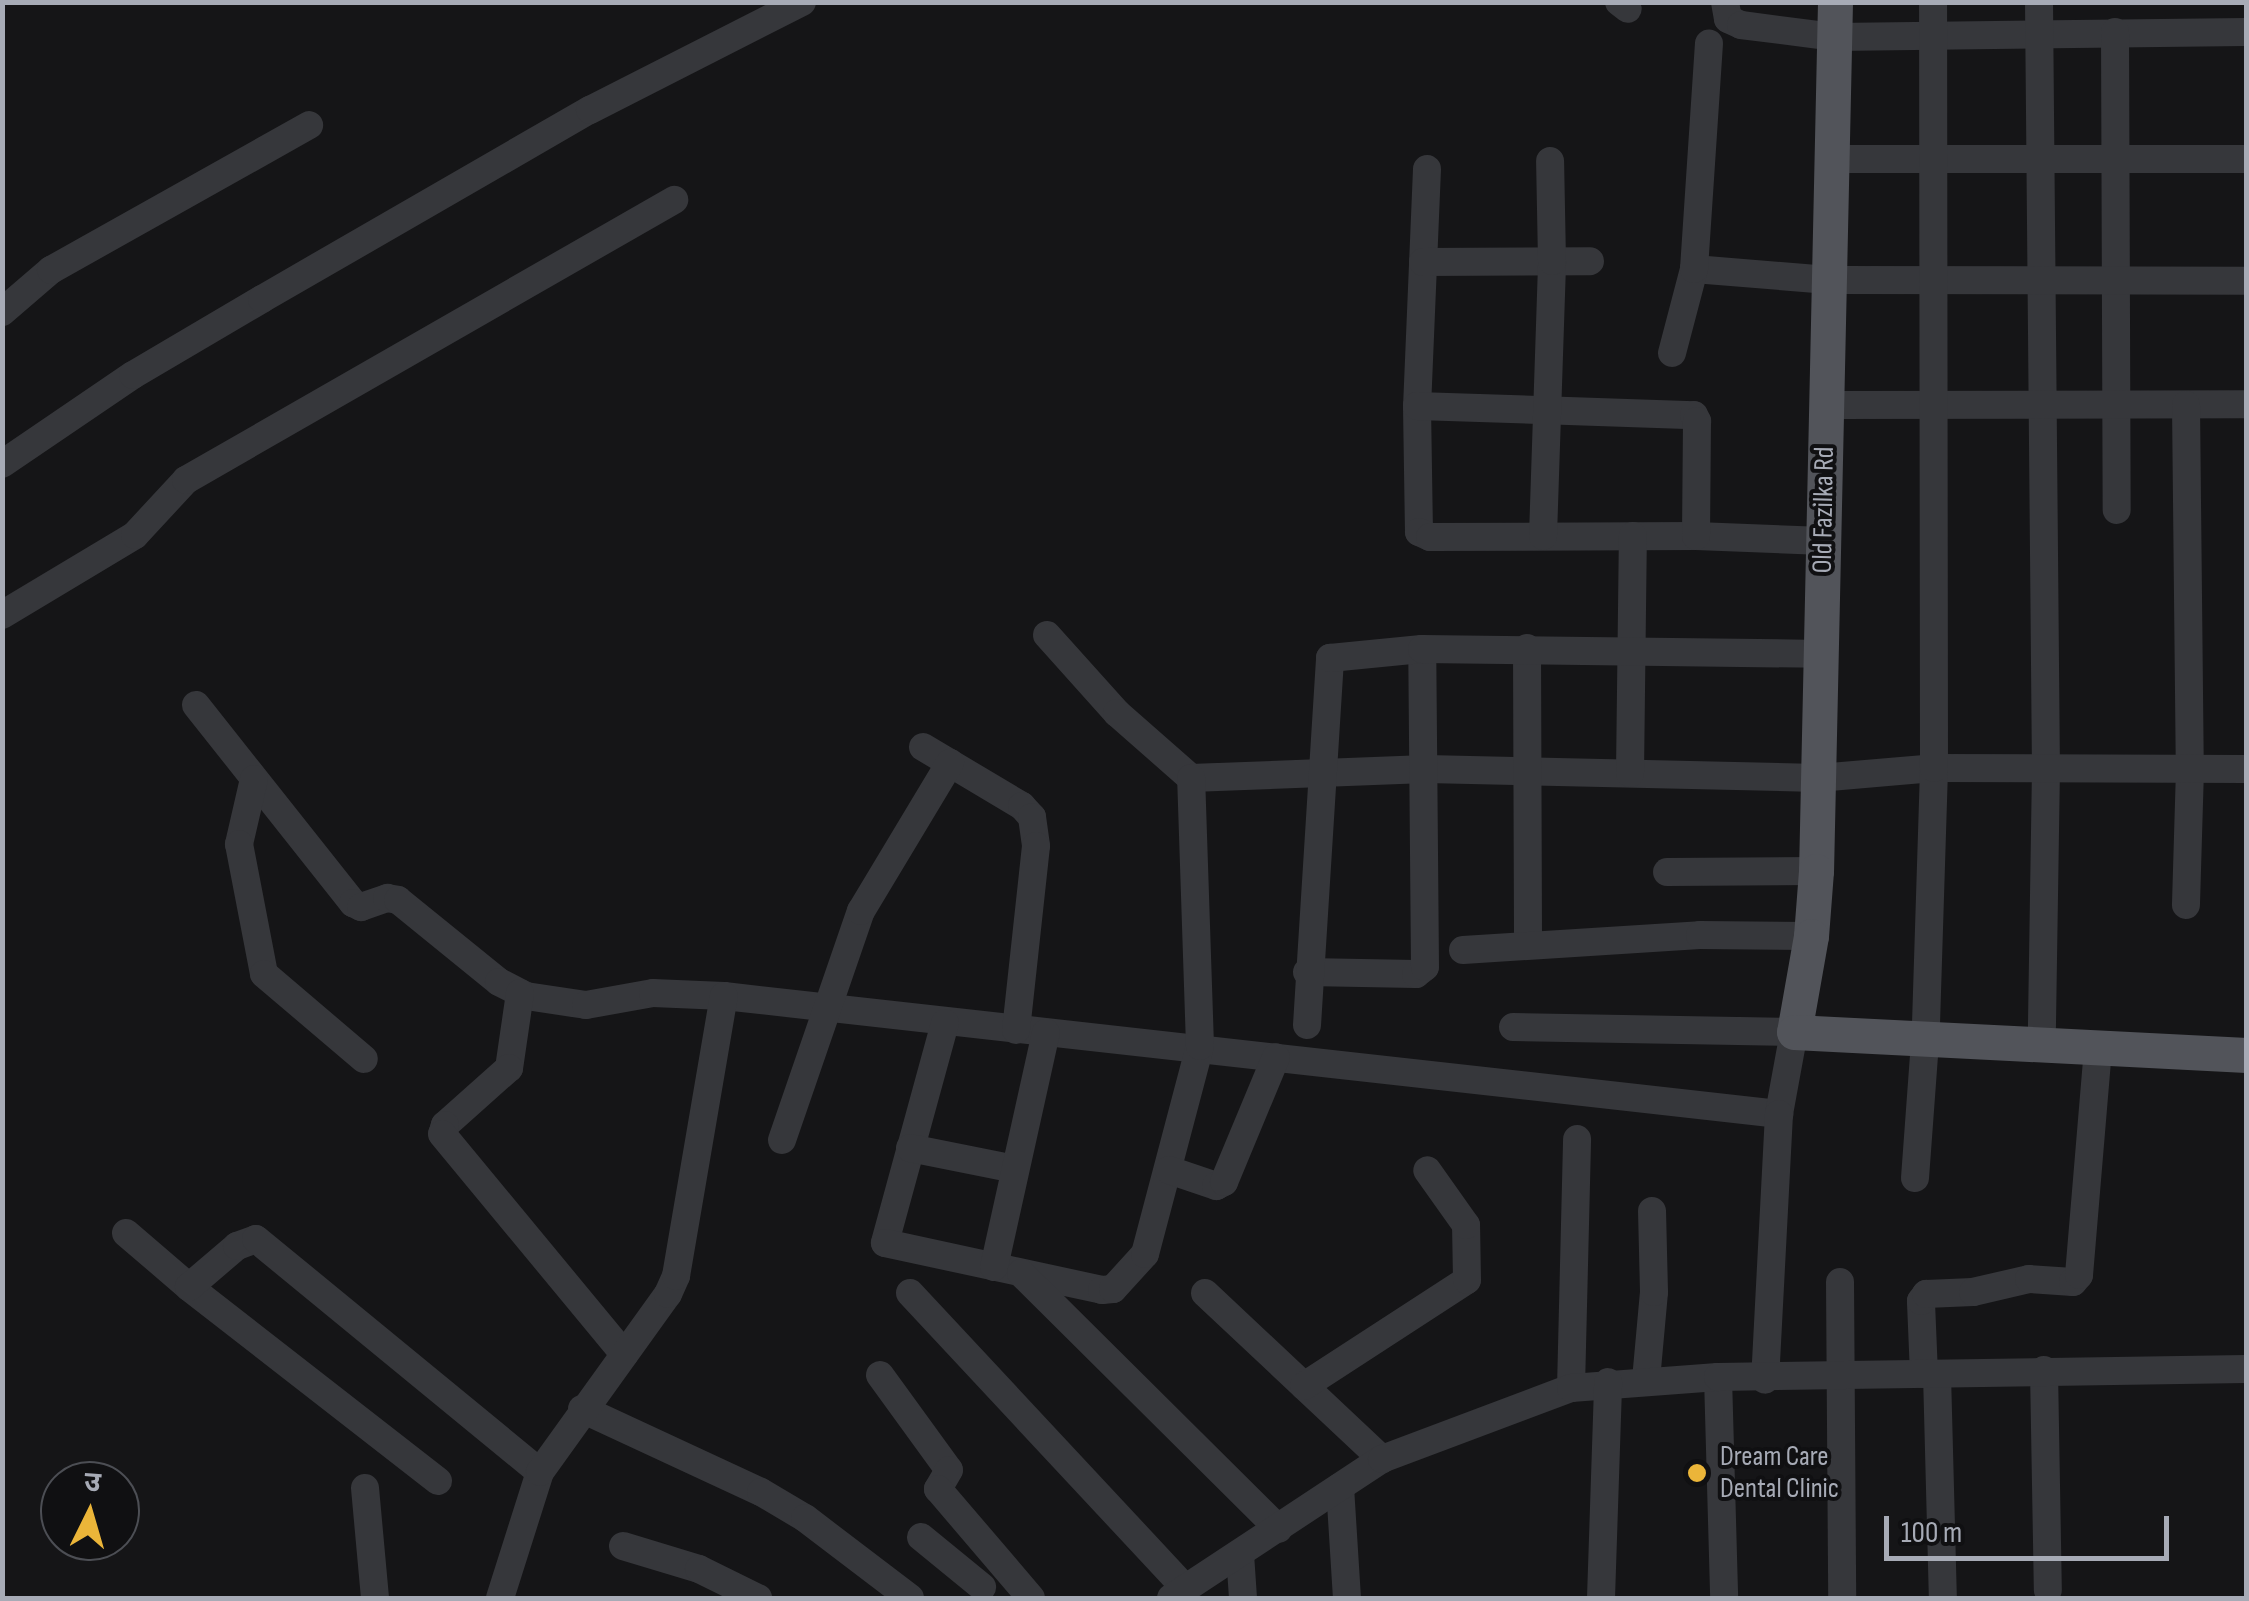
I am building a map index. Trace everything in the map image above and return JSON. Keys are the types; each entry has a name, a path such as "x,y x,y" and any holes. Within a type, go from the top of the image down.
{"main road":[{"name":"Old Fazilka Rd","path":"1796,1024 1812,936 1816,871 1835,20"},
{"path":"1796,1024 2027,1036 2246,1040"},
{"path":"2027,1036 2098,1050 2246,1055"}],"street":[{"path":"2,464 132,375 280,289 590,110 802,2"},
{"path":"1725,2 1728,18 1742,25 1835,20 1932,34 2246,32"},
{"path":"1915,1178 1926,1032 1934,768 1933,2"},
{"path":"2027,1036 2046,768 2038,2"},
{"path":"2115,32 2117,510"},
{"path":"1672,353 1694,269 1709,43"},
{"path":"2,312 52,270 309,125"},
{"path":"1832,160 2040,156 2246,159"},
{"path":"1543,536 1552,262 1550,161"},
{"path":"1426,169 1417,406 1419,532 1430,537 1696,536 1824,542"},
{"path":"2,615 134,535 186,480 674,200"},
{"path":"1423,262 1590,261"},
{"path":"1694,269 1829,280 2246,281"},
{"path":"1827,404 2246,404"},
{"path":"2186,405 2190,768 2186,905"},
{"path":"1417,406 1694,414 1698,420 1696,536"},
{"path":"1630,773 1633,536"},
{"path":"1047,635 1117,712 1191,778 1426,769 1818,778 1934,768 2246,769"},
{"path":"1527,648 1528,932"},
{"path":"1307,1024 1307,972 1330,658 1422,649 1527,648 1821,654"},
{"path":"1307,972 1416,974 1425,967 1422,649"},
{"path":"196,705 353,903 361,906 386,898 398,900 498,982 520,993 586,1005 653,994 724,996 945,1024 1200,1046 1779,1114"},
{"path":"922,747 1022,806 1036,830 1016,1030"},
{"path":"782,1140 870,892 950,763"},
{"path":"945,1024 885,1243 1113,1289 1145,1254 1200,1046 1191,778"},
{"path":"254,780 239,844 264,974 364,1059"},
{"path":"1667,872 1816,871"},
{"path":"1463,950 1700,935 1812,936"},
{"path":"520,993 509,1068 445,1125 442,1134 624,1354"},
{"path":"500,1598 540,1472 668,1294 676,1276 724,996"},
{"path":"1513,1028 1796,1024 1779,1114 1765,1380"},
{"path":"1007,1270 1015,1169 1046,1033"},
{"path":"1944,1598 1931,1374 1922,1301 1926,1294 1973,1292 2028,1279 2073,1282 2079,1276 2098,1050"},
{"path":"1169,1170 1216,1186 1224,1182 1276,1057"},
{"path":"1571,1388 1576,1139"},
{"path":"910,1148 1015,1169"},
{"path":"1304,1386 1467,1280 1466,1225 1427,1170"},
{"path":"1646,1380 1654,1292 1652,1210"},
{"path":"126,1233 189,1287 438,1481"},
{"path":"189,1287 237,1246 256,1239 540,1472"},
{"path":"1007,1270 1279,1528"},
{"path":"1840,1282 1842,1598"},
{"path":"910,1293 1178,1594 1382,1460 1571,1388 1608,1382 1718,1377 1765,1380 2044,1370 2246,1369"},
{"path":"1205,1293 1382,1460"},
{"path":"2044,1370 2048,1590"},
{"path":"880,1374 949,1470 938,1489 1031,1598"},
{"path":"1718,1377 1724,1598"},
{"path":"1601,1598 1608,1382"},
{"path":"582,1409 776,1501 910,1598"},
{"path":"1340,1487 1347,1598"},
{"path":"364,1488 375,1598"},
{"path":"920,1537 974,1593 1008,1570"},
{"path":"623,1546 699,1569 758,1598"},
{"path":"1240,1554 1243,1598"}],"place":[{"name":"Dream Care Dental Clinic","path":"1697,1473"}]}
